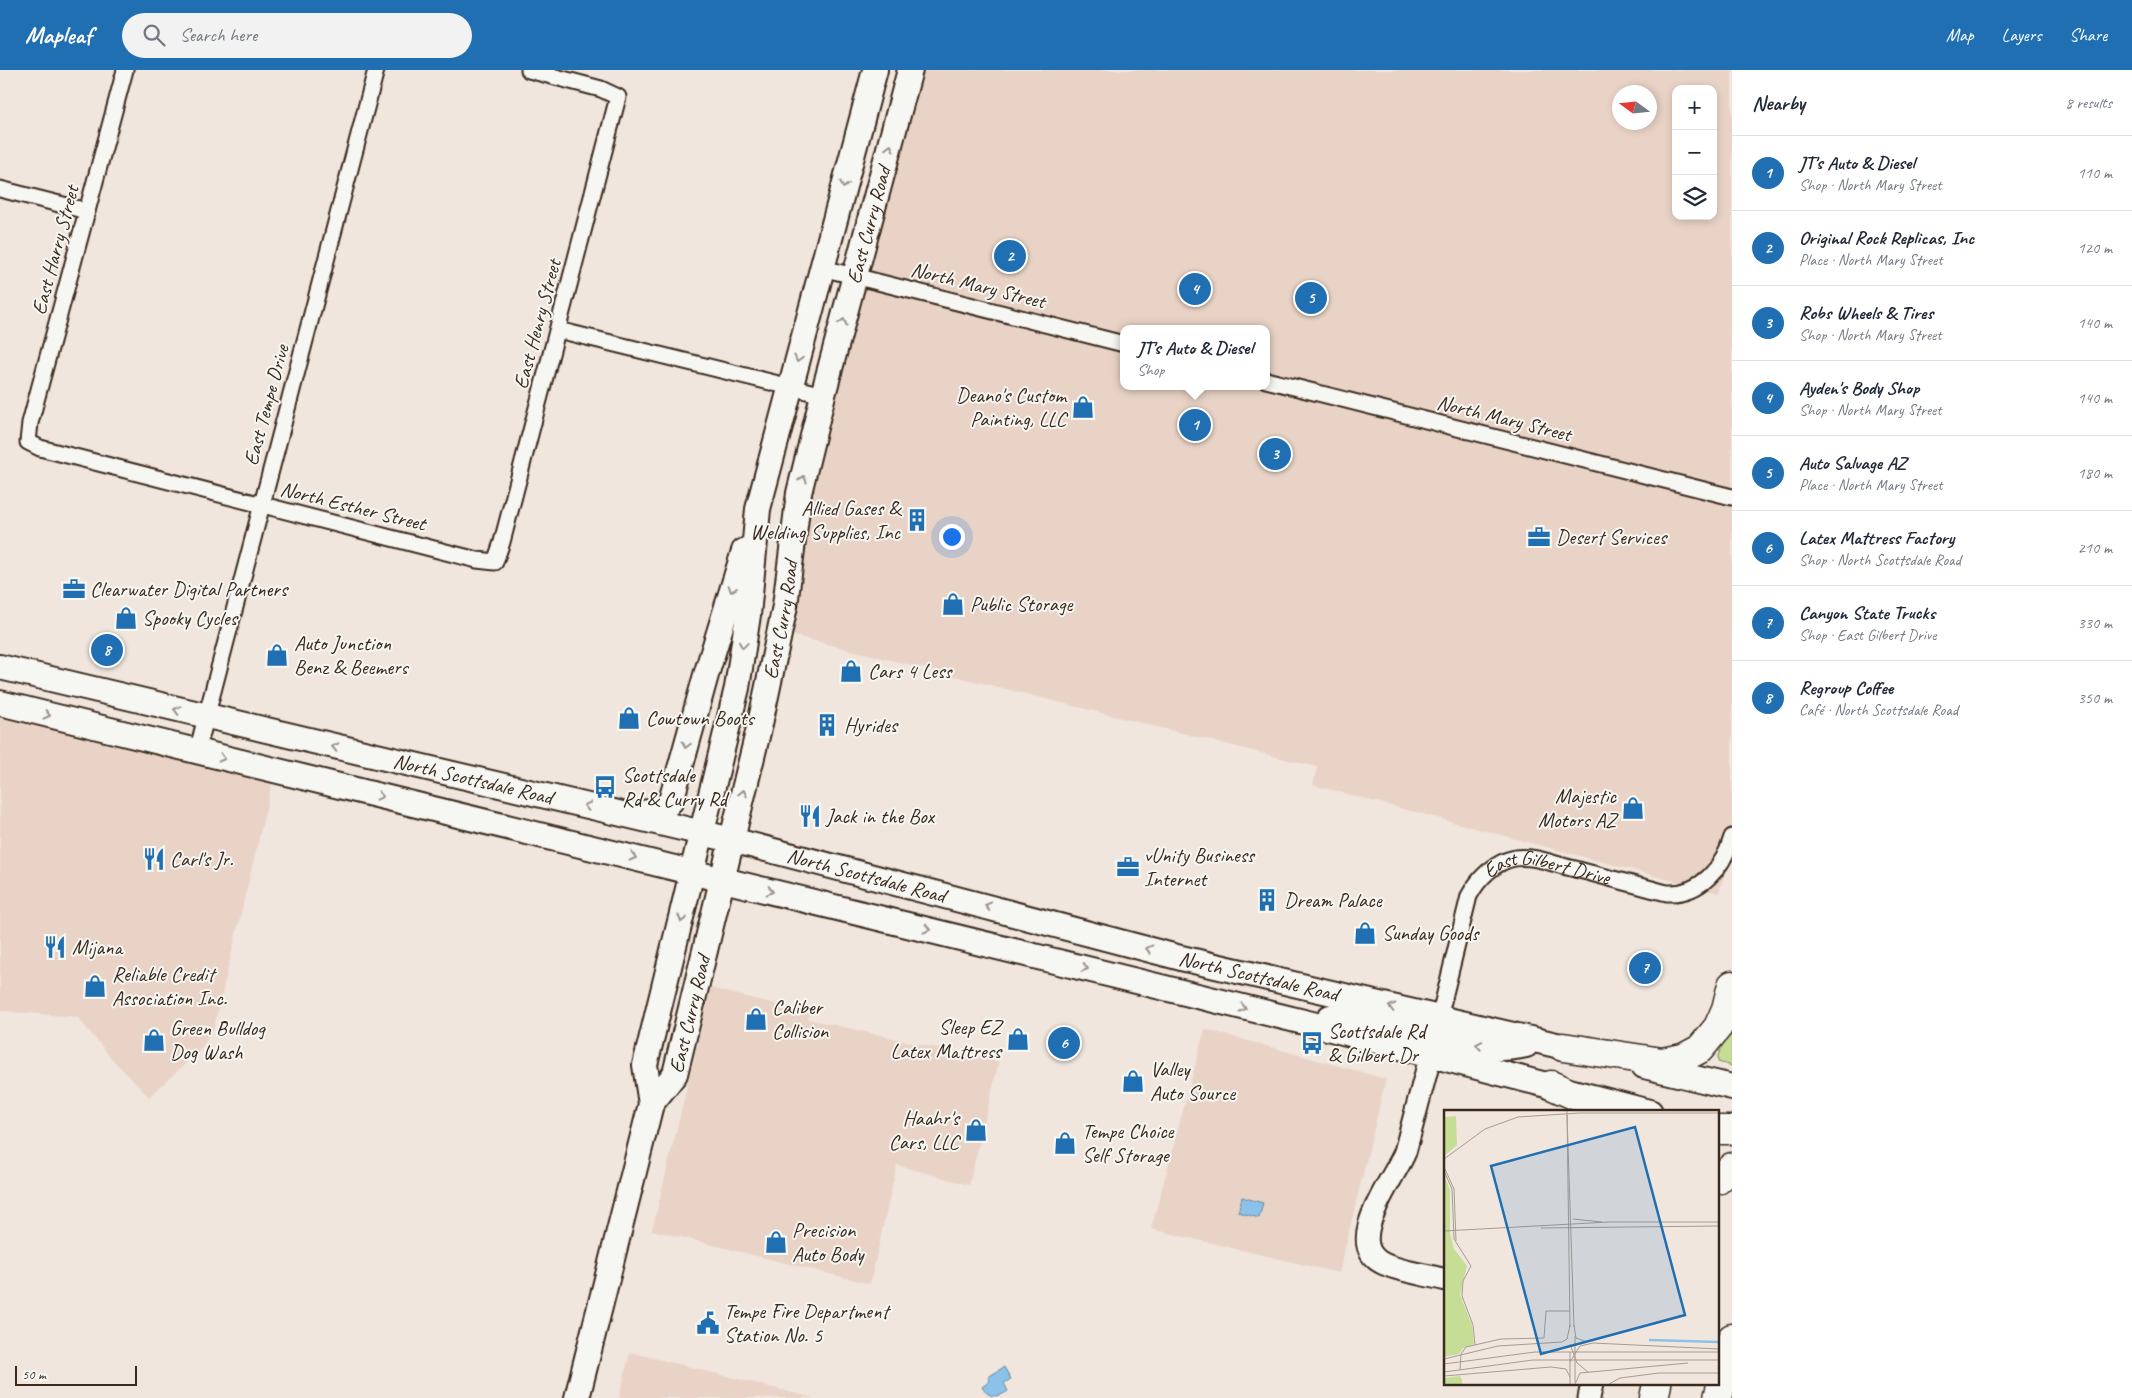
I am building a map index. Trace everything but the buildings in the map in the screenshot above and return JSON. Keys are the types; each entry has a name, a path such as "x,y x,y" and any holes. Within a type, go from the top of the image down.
{"highway":[{"path":"1554,1044 1662,1062 1683,1058 1700,1049 1718,1027 1726,1009 1732,985"},
{"path":"1551,1085 1607,1110"},
{"path":"1720,1178 1732,1167"},
{"path":"1718,1398 1732,1338"}],"main road":[{"name":"East Curry Road","path":"577,1398 651,1104 645,1065 737,688 748,615 758,509 874,70"},
{"name":"East Curry Road","path":"651,1104 675,1074 732,840 785,606 799,493 823,395 910,70"},
{"path":"626,815 658,810 667,806 671,801 723,615 758,509"},
{"name":"North Scottsdale Road","path":"0,667 205,717 732,840 1181,958 1732,1087"},
{"name":"North Scottsdale Road","path":"0,703 1431,1054 1643,1110"},
{"path":"1273,1016 1310,1014 1367,1020 1422,1033 1430,1032 1435,1028 1439,1018"},
{"path":"1431,1054 1432,1046 1441,1040 1452,1040 1487,1047 1510,1048 1554,1044"}],"street":[{"name":"East Harry Street","path":"28,442 30,423 125,70"},
{"name":"East Tempe Drive","path":"197,752 376,70"},
{"name":"East Henry Street","path":"495,562 502,542 618,97 600,89 529,70"},
{"path":"0,189 87,211"},
{"name":"North Mary Street","path":"822,268 1120,343"},
{"path":"558,330 823,395"},
{"name":"North Mary Street","path":"1270,381 1732,497"},
{"name":"North Esther Street","path":"28,442 40,448 261,505 477,560 495,562"},
{"name":"East Gilbert Drive","path":"1439,1018 1469,896 1484,875 1501,863 1514,858 1537,859 1667,893 1681,894 1702,884 1717,869 1728,851 1732,837"},
{"path":"1431,1054 1401,1164 1370,1218 1367,1237 1374,1256 1384,1264 1444,1279"}],"shaded area":[{"path":"920,70 1732,70 1732,847 1719,893 1313,785 1317,767 783,633 842,363"},
{"path":"0,703 275,771 214,1027 201,1049 149,1097 114,1061 77,1017 0,1011"},
{"path":"711,988 810,1013 808,1019 999,1062 969,1185 897,1165 870,1284 652,1230"},
{"path":"1205,1029 1386,1079 1339,1273 1151,1229"},
{"path":"630,1352 814,1398 619,1398"}],"green space":[{"path":"1732,1017 1732,1066 1718,1062 1718,1056"}],"water":[{"path":"1242,1197 1263,1203 1259,1218 1238,1212"},
{"path":"1004,1367 1011,1379 1004,1383 1008,1391 997,1396 990,1395 982,1387 990,1381 988,1377"}],"place":[{"name":"Original Rock Replicas, Inc","path":"1010,256"},
{"name":"Ayden's Body Shop","path":"1195,289"},
{"name":"Auto Salvage AZ","path":"1311,298"},
{"name":"Deano's Custom Painting, LLC","path":"1083,407"},
{"name":"JT's Auto & Diesel","path":"1195,425"},
{"name":"Robs Wheels & Tires","path":"1275,454"},
{"name":"Allied Gases & Welding Supplies, Inc","path":"917,520"},
{"name":"Desert Services","path":"1539,537"},
{"name":"Clearwater Digital Partners","path":"74,589"},
{"name":"Public Storage","path":"953,604"},
{"name":"Spooky Cycles","path":"126,618"},
{"name":"Regroup Coffee","path":"107,650"},
{"name":"Auto Junction Benz & Beemers","path":"277,655"},
{"name":"Cars 4 Less","path":"851,671"},
{"name":"Cowtown Boots","path":"629,718"},
{"name":"Hyrides","path":"827,725"},
{"name":"Scottsdale Rd & Curry Rd","path":"605,787"},
{"name":"Majestic Motors AZ","path":"1633,808"},
{"name":"Jack in the Box","path":"810,816"},
{"name":"Carl's Jr.","path":"154,859"},
{"name":"vUnity Business Internet","path":"1128,867"},
{"name":"Dream Palace","path":"1267,900"},
{"name":"Sunday Goods","path":"1365,933"},
{"name":"Mijana","path":"55,947"},
{"name":"Canyon State Trucks","path":"1645,968"},
{"name":"Reliable Credit Association Inc.","path":"95,986"},
{"name":"Caliber Collision","path":"756,1019"},
{"name":"Sleep EZ Latex Mattress","path":"1018,1039"},
{"name":"Green Bulldog Dog Wash","path":"154,1040"},
{"name":"Latex Mattress Factory","path":"1064,1043"},
{"name":"Scottsdale Rd & Gilbert Dr","path":"1312,1043"},
{"name":"Valley Auto Source","path":"1133,1081"},
{"name":"Haahr's Cars, LLC","path":"976,1130"},
{"name":"Tempe Choice Self Storage","path":"1065,1143"},
{"name":"Precision Auto Body","path":"776,1242"},
{"name":"Tempe Fire Department Station No. 5","path":"708,1323"}]}
